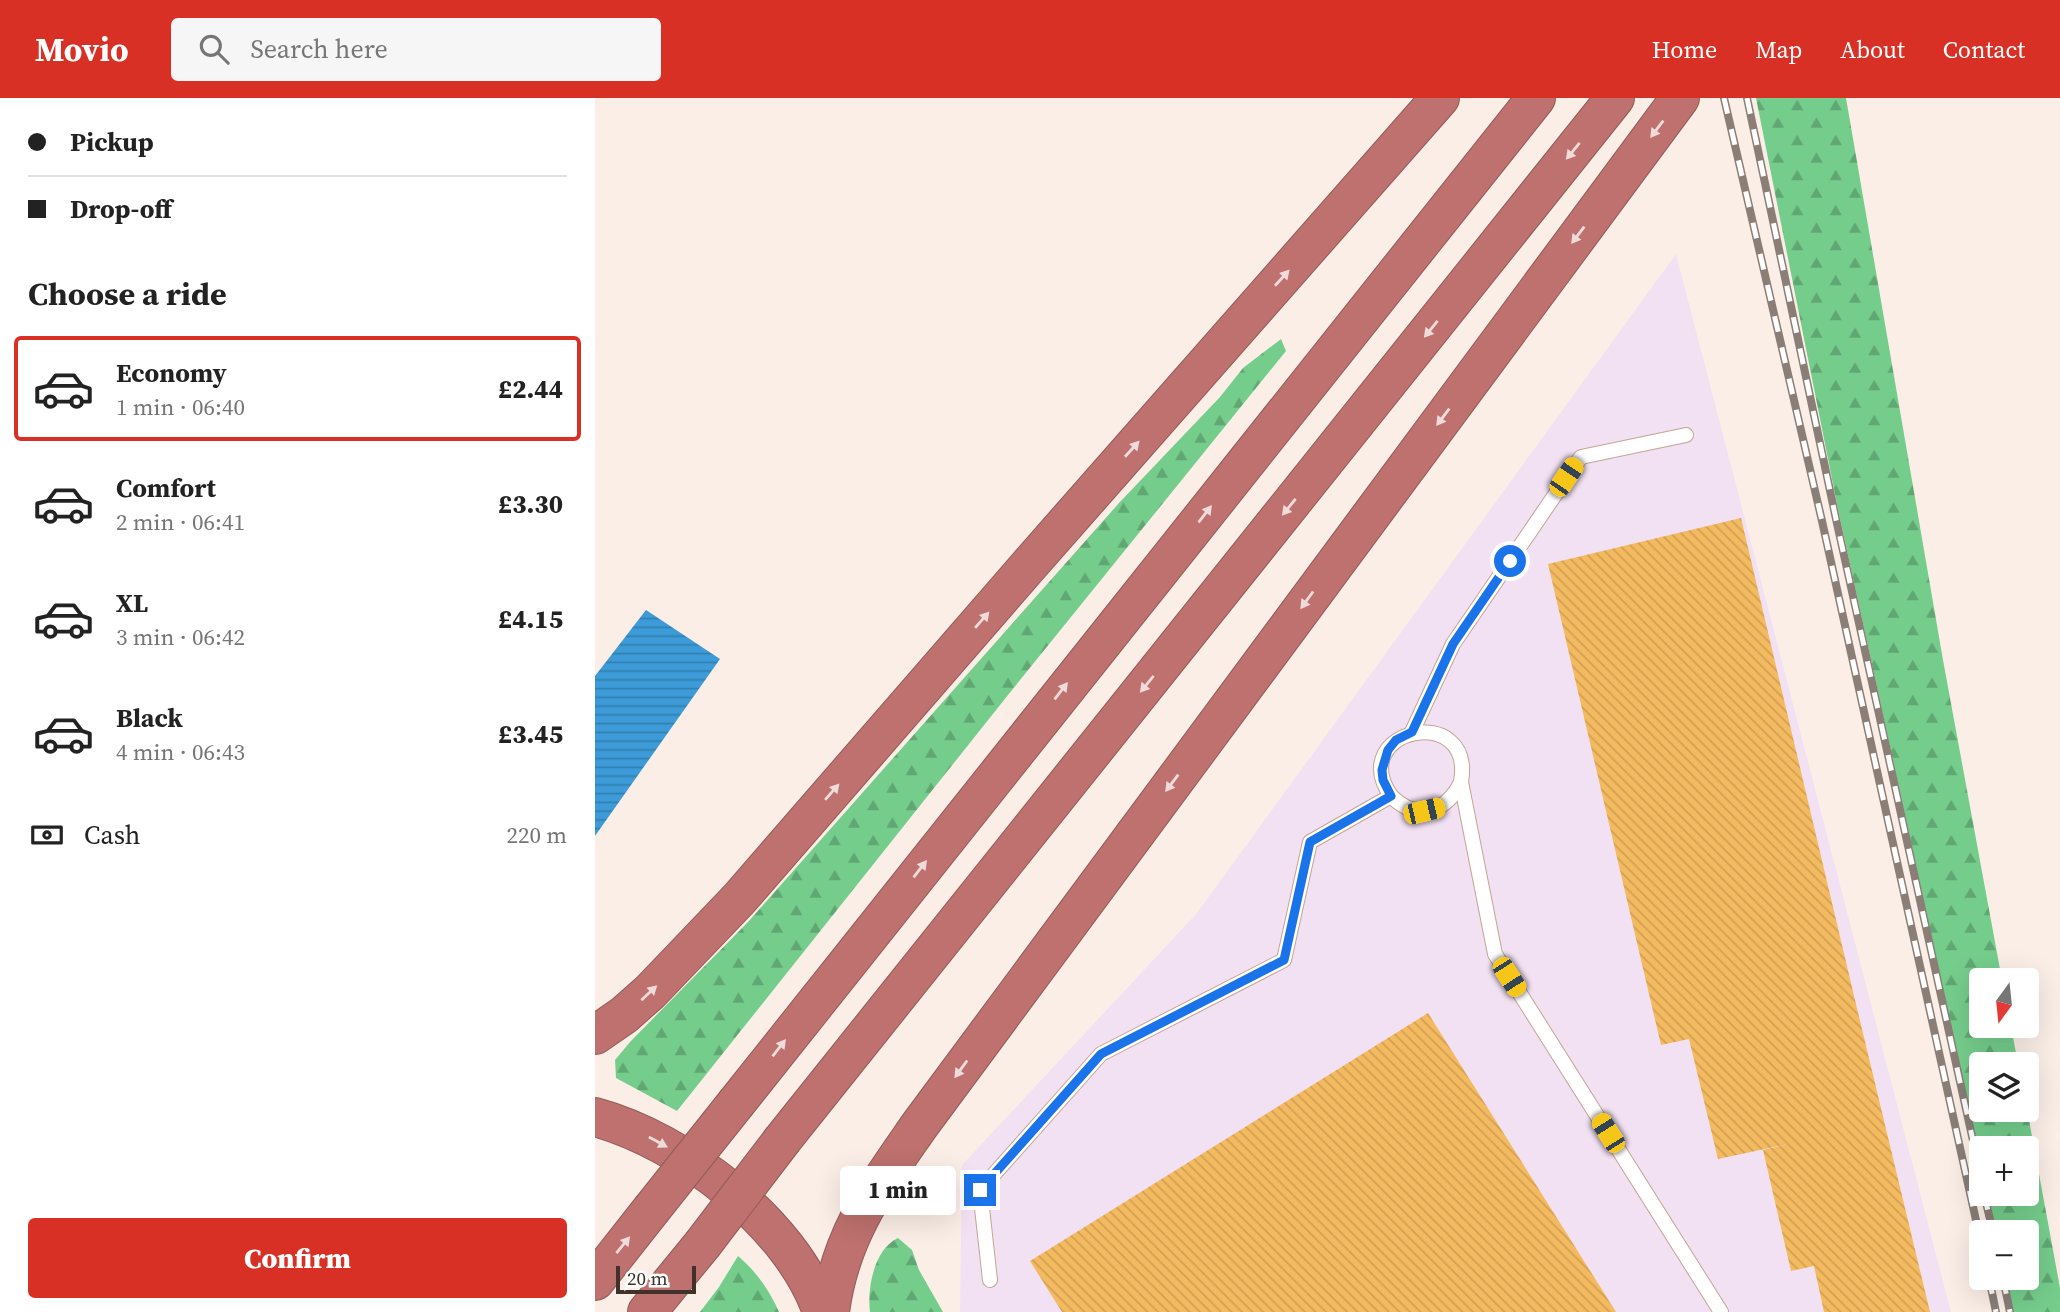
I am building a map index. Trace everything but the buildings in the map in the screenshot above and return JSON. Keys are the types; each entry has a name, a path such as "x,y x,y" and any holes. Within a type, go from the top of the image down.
{"highway":[{"path":"595,1035 624,1015 650,992 739,899 1440,98"},
{"path":"595,1280 1071,678 1196,526 1536,98"},
{"path":"647,1312 1615,98"},
{"path":"830,1312 836,1278 849,1239 872,1196 919,1126 1680,98"},
{"path":"595,1117 648,1136 682,1155 719,1181 742,1201 796,1260 817,1296 822,1312"}],"lane":[{"path":"1412,732 1453,644 1581,457 1686,435"},
{"path":"1461,782 1448,802 1438,808 1424,811 1406,808 1391,796 1383,780 1384,759 1392,744 1412,732 1434,733 1452,744 1461,762 1461,782 1495,954 1721,1312"},
{"path":"990,1280 980,1190 1101,1054 1284,960 1310,842 1391,796"}],"shaded area":[{"path":"1676,254 1951,1312 960,1312 962,1165 1197,913"}],"green space":[{"path":"1756,98 1846,98 1943,660 2000,968 1969,968 1969,1038 2013,1038 2016,1052 1969,1052 1969,1107 1839,514"},
{"path":"1281,339 1286,351 677,1111 616,1078 615,1060 630,1042 748,922 1119,503 1220,397 1243,368"},
{"path":"1972,1122 2029,1122 2032,1136 1975,1136"},
{"path":"2039,1174 2060,1288 2060,1312 2013,1312 2008,1290 2039,1290 2039,1220 1993,1220 1991,1206 2039,1206"},
{"path":"898,1238 912,1250 919,1270 943,1312 870,1312 874,1270 883,1251"},
{"path":"738,1256 762,1282 779,1312 700,1312"}],"water":[{"path":"646,610 720,659 595,836 595,676"}],"railway":[{"path":"1724,98 1822,521 1976,1220"},
{"path":"1747,98 1836,519 1972,1136"},
{"path":"1987,1206 1990,1220"},
{"path":"1991,1290 1996,1312"},
{"path":"2005,1290 2010,1312"}],"route":[{"path":"980,1190 1101,1054 1284,960 1310,842 1391,796 1386,790 1382,770 1388,750 1396,740 1412,732 1453,644 1510,561"}]}
